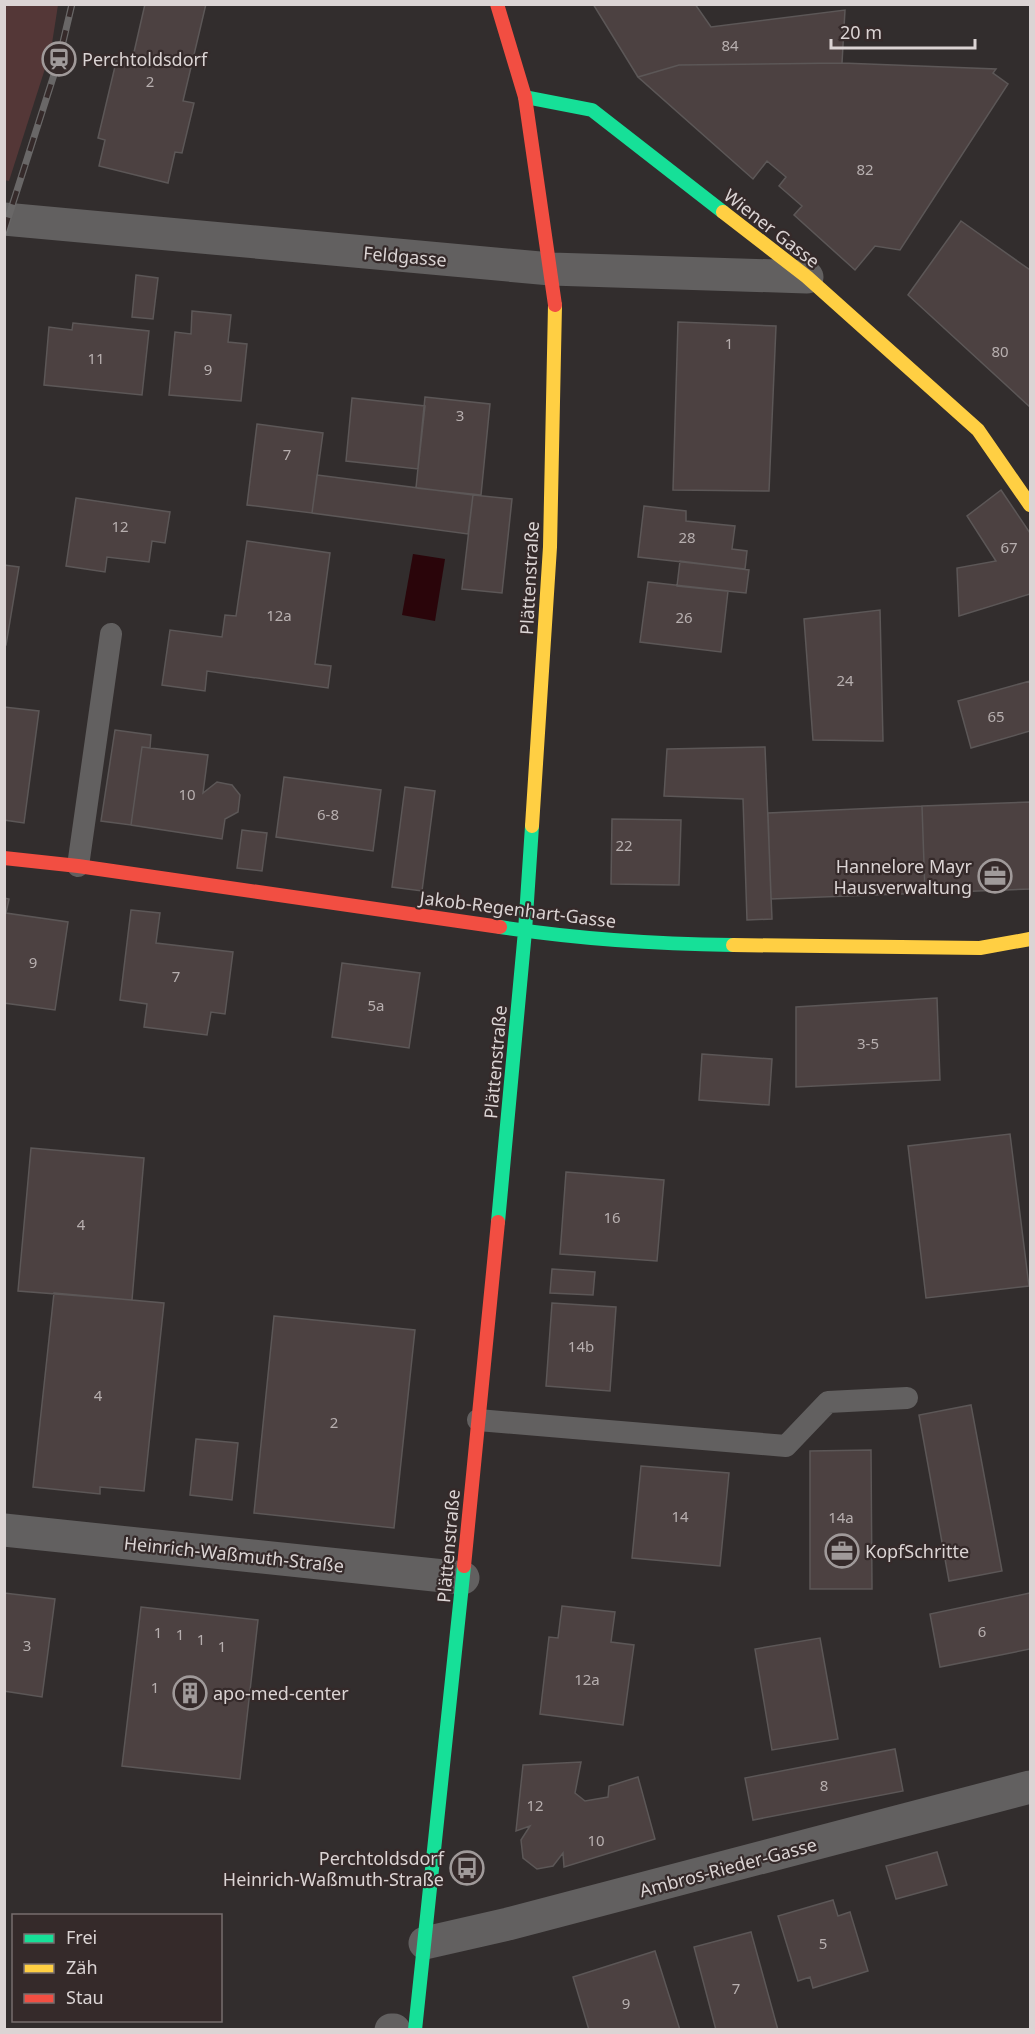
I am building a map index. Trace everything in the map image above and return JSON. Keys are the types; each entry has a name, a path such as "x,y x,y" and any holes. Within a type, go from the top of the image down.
{"main road":[{"path":"497,4 525,97"},
{"name":"Plättenstraße","path":"415,2030 463,1578 525,931 550,547 556,318 551,269 525,97"},
{"name":"Wiener Gasse","path":"525,97 592,110 807,277 978,430 1030,505"},
{"name":"Jakob-Regenhart-Gasse","path":"4,858 78,866 525,931 669,944 980,948 1030,939"}],"street":[{"name":"Feldgasse","path":"4,219 551,269 807,277"},
{"name":"Heinrich-Waßmuth-Straße","path":"4,1530 463,1578"},
{"name":"Ambros-Rieder-Gasse","path":"425,1943 508,1924 1030,1787"}],"lane":[{"path":"78,866 111,634"},
{"path":"478,1420 786,1446 828,1402 907,1398"}],"shaded area":[{"path":"5,4 58,5 51,50 9,181 4,180"},
{"path":"413,554 445,559 435,621 402,615"}],"building":[{"path":"145,4 206,4 183,101 194,103 182,153 175,152 168,183 99,166 105,140 98,138 117,58 132,61"},
{"path":"593,4 695,4 711,27 845,10 842,63 679,65 638,77"},
{"path":"842,63 996,69 993,73 1008,84 900,250 875,246 855,270 794,215 802,206 779,186 786,177 767,161 753,179 638,77 679,65"},
{"path":"961,221 1030,270 1030,407 908,295"},
{"path":"136,275 158,278 153,319 132,317"},
{"path":"192,311 231,315 228,342 247,344 241,401 169,395 175,332 191,334"},
{"path":"678,322 776,326 769,491 673,490"},
{"path":"73,323 149,331 142,395 44,385 49,327 72,330"},
{"path":"425,397 490,404 481,495 416,488"},
{"path":"352,398 425,406 418,469 346,461"},
{"path":"257,424 323,433 312,513 247,505"},
{"path":"317,475 473,495 468,534 312,513"},
{"path":"1001,490 1030,533 1030,594 959,616 957,568 996,561 967,516"},
{"path":"473,495 512,499 502,593 462,589"},
{"path":"76,498 170,512 165,543 152,541 149,562 107,557 105,572 66,566"},
{"path":"644,506 686,511 686,521 735,526 732,549 747,551 745,569 638,557"},
{"path":"247,541 330,553 315,664 331,666 328,688 207,671 205,691 162,685 170,630 222,637 225,615 236,616"},
{"path":"680,561 749,570 746,593 677,586"},
{"path":"4,565 19,567 6,645 4,645"},
{"path":"648,582 728,591 721,652 640,642"},
{"path":"880,610 883,741 813,740 804,619"},
{"path":"1030,681 1030,731 971,748 958,701"},
{"path":"4,707 39,711 24,823 4,820"},
{"path":"115,730 151,735 150,748 142,747 131,825 101,821"},
{"path":"142,747 208,755 203,793 217,782 232,785 240,795 238,812 225,819 222,839 131,825"},
{"path":"765,747 772,919 747,920 743,799 664,796 667,749"},
{"path":"284,777 381,790 373,851 276,837"},
{"path":"405,787 435,791 422,891 392,887"},
{"path":"1030,802 1030,889 925,893 922,806"},
{"path":"922,806 925,893 771,899 768,813"},
{"path":"612,819 681,820 679,885 611,884"},
{"path":"242,830 267,833 262,871 237,868"},
{"path":"4,898 9,899 6,913 68,922 55,1010 4,1003"},
{"path":"131,910 160,913 156,943 233,952 225,1014 211,1012 207,1035 144,1027 147,1004 120,1000"},
{"path":"342,963 420,973 409,1048 332,1037"},
{"path":"937,998 940,1080 796,1087 796,1007"},
{"path":"702,1054 772,1059 769,1105 699,1100"},
{"path":"1010,1134 1029,1286 926,1298 908,1146"},
{"path":"31,1148 144,1158 132,1300 18,1291"},
{"path":"566,1172 664,1180 657,1261 560,1254"},
{"path":"552,1269 595,1272 593,1295 550,1293"},
{"path":"54,1293 164,1303 144,1491 100,1487 100,1494 33,1487"},
{"path":"552,1303 616,1307 610,1391 546,1386"},
{"path":"274,1316 415,1330 394,1528 254,1513"},
{"path":"971,1405 1002,1571 949,1581 919,1415"},
{"path":"196,1439 238,1443 232,1500 190,1495"},
{"path":"871,1450 872,1589 810,1589 810,1451"},
{"path":"641,1466 729,1473 720,1566 632,1558"},
{"path":"4,1593 55,1599 42,1697 4,1691"},
{"path":"1030,1593 1030,1649 940,1667 930,1614"},
{"path":"562,1606 615,1612 611,1642 634,1645 623,1725 540,1714 549,1637 558,1638"},
{"name":"apo-med-center","path":"141,1607 258,1620 240,1779 122,1766"},
{"path":"820,1638 838,1739 772,1750 755,1649"},
{"path":"895,1749 903,1791 753,1820 745,1778"},
{"path":"581,1762 575,1793 585,1801 608,1797 609,1786 638,1777 655,1839 564,1867 563,1853 553,1866 537,1869 523,1858 521,1840 530,1826 516,1831 523,1765"},
{"path":"937,1852 947,1885 896,1899 886,1866"},
{"path":"833,1900 838,1916 850,1912 868,1971 813,1988 810,1977 798,1981 778,1916"},
{"path":"751,1932 778,2030 716,2030 694,1947"},
{"path":"655,1951 680,2030 589,2030 573,1977"}],"railway":[{"path":"4,231 59,59 72,4"}],"traffic: fast":[{"path":"525,97 592,110 723,212"},
{"path":"498,1222 525,931 532,826"},
{"path":"500,927 616,940 733,945"},
{"path":"415,2030 464,1566"}],"traffic: slow":[{"path":"723,212 807,277 978,430 1030,505"},
{"path":"532,826 550,547 555,305"},
{"path":"733,945 980,948 1030,939"}],"traffic: jam":[{"path":"497,4 525,97 555,305"},
{"path":"4,858 78,866 500,927"},
{"path":"464,1566 498,1222"}],"place":[{"name":"Perchtoldsdorf","path":"59,59"},
{"name":"Hannelore Mayr Hausverwaltung","path":"995,876"},
{"name":"KopfSchritte","path":"842,1551"},
{"name":"apo-med-center","path":"190,1693"},
{"name":"Perchtoldsdorf Heinrich-Waßmuth-Straße","path":"467,1868"}]}
